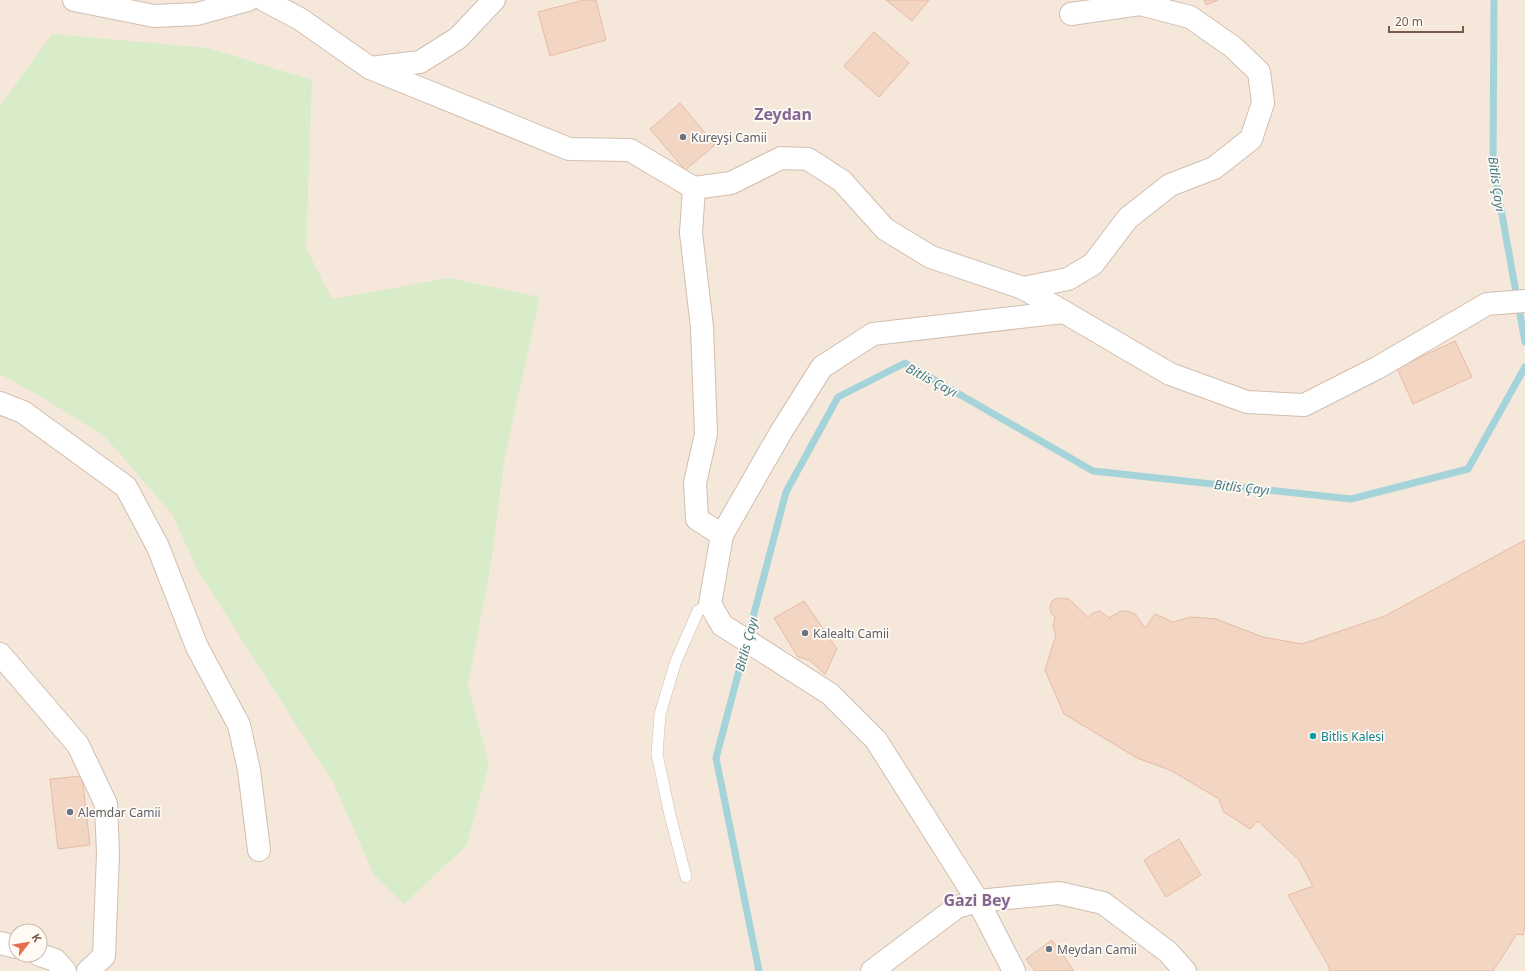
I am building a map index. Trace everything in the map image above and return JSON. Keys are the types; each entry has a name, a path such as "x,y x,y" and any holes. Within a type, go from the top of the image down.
{"street":[{"path":"74,0 154,16 197,14 248,0"},
{"path":"264,0 300,19 370,68 569,149 630,150 694,188 731,183 781,158 808,159 842,182 885,229 931,257 1024,288 1170,374 1247,402 1304,405 1377,368 1488,304 1525,301"},
{"path":"370,68 420,62 458,38 494,0"},
{"path":"1024,288 1068,279 1093,264 1128,218 1158,194 1170,185 1214,168 1251,140 1263,103 1259,72 1233,47 1190,17 1140,4 1072,14"},
{"path":"694,188 691,233 702,327 706,434 695,483 697,519 722,535"},
{"path":"1014,971 978,901 876,740 830,694 722,625 710,604 722,535 781,432 822,367 873,334 1064,312"},
{"path":"0,403 23,412 126,488 158,546 197,646 239,725 249,770 259,850"},
{"path":"0,654 78,746 106,804 108,854 104,956 88,971"},
{"path":"872,971 957,907 978,901 1059,893 1102,903 1168,952 1178,969"},
{"path":"48,958 55,960 65,971"}],"lane":[{"path":"686,877 670,815 657,754 660,714 676,661 698,611 710,604"}],"shaded area":[{"path":"0,0 1525,0 1525,971 0,971"}],"green space":[{"path":"52,34 208,48 312,80 306,248 332,299 449,278 540,297 505,456 491,564 468,685 489,765 466,846 404,904 374,875 334,784 198,571 172,514 105,437 45,399 0,374 0,106"}],"building":[{"path":"584,0 596,0 606,40 550,56 538,12"},
{"path":"886,0 929,0 912,21"},
{"path":"1204,0 1218,0 1206,5"},
{"path":"874,32 909,63 879,97 844,66"},
{"name":"Kureyşi Camii","path":"680,103 715,145 685,170 650,129"},
{"path":"1455,341 1472,377 1413,404 1397,368"},
{"name":"Bitlis Kalesi","path":"1525,540 1525,927 1523,935 1517,934 1493,971 1330,971 1288,895 1313,886 1299,860 1258,821 1250,829 1224,812 1219,799 1170,770 1137,758 1064,714 1045,670 1056,635 1053,626 1055,617 1051,613 1050,607 1052,601 1057,598 1069,599 1088,617 1093,613 1100,611 1109,618 1121,611 1128,611 1136,615 1145,628 1155,614 1173,622 1191,617 1216,619 1263,637 1302,644 1385,616"},
{"name":"Kalealtı Camii","path":"804,601 837,649 825,674 809,660 798,657 774,618"},
{"name":"Alemdar Camii","path":"82,776 90,845 58,849 50,779"},
{"path":"1179,839 1201,875 1166,897 1144,860"},
{"name":"Meydan Camii","path":"1052,940 1074,971 1035,971 1026,959"}],"waterway":[{"name":"Bitlis Çayı","path":"1494,0 1493,165 1525,342"},
{"name":"Bitlis Çayı","path":"759,971 716,758 786,492 838,397 905,363 1093,471 1351,499 1468,469 1525,367"}],"place":[{"name":"Kureyşi Camii","path":"683,137"},
{"name":"Kalealtı Camii","path":"805,633"},
{"name":"Bitlis Kalesi","path":"1313,736"},
{"name":"Alemdar Camii","path":"70,812"},
{"name":"Meydan Camii","path":"1049,949"}],"district":[{"name":"Zeydan","path":"783,114"},
{"name":"Gazi Bey","path":"977,900"}]}
